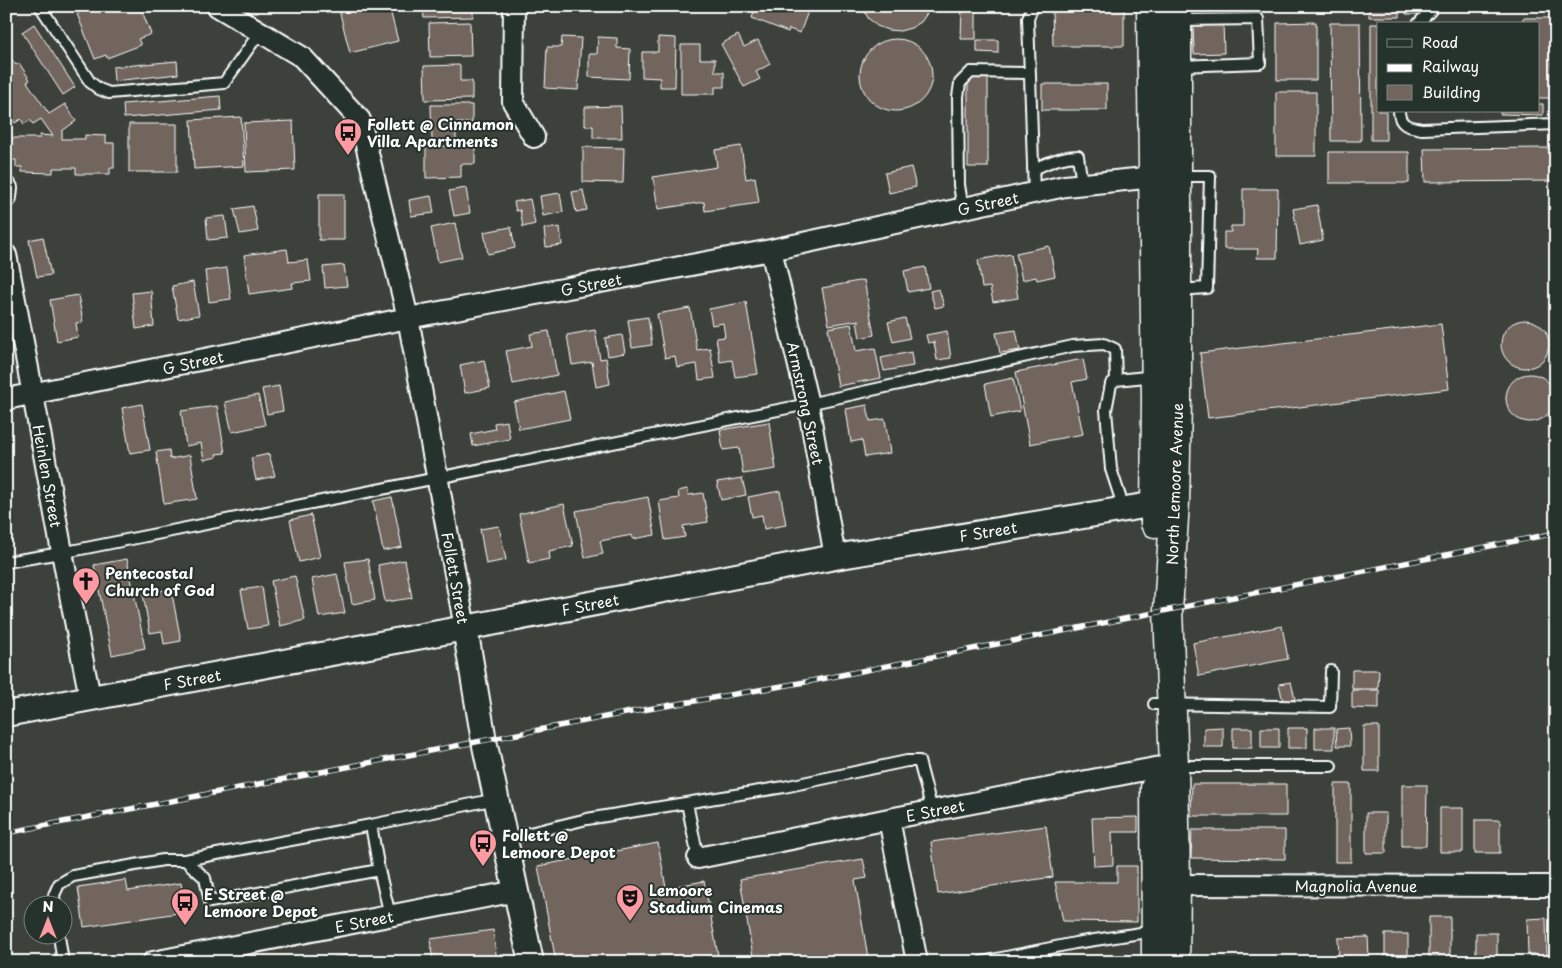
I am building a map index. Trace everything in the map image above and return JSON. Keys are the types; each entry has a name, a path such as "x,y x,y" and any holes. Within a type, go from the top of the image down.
{"main road":[{"name":"North Lemoore Avenue","path":"1164,15 1166,291 1177,400 1152,612 1162,705 1166,884 1175,962"},
{"name":"North Lemoore Avenue","path":"1166,291 1156,376 1166,503"},
{"name":"North Lemoore Avenue","path":"1156,962 1156,931 1166,884"}],"street":[{"name":"Follett Street","path":"217,6 302,57 360,120 408,318 484,741 530,962"},
{"path":"514,6 513,102 534,137"},
{"name":"G Street","path":"6,399 34,395 408,318 771,250 1034,193 1082,184 1165,176"},
{"path":"6,197 7,188"},
{"name":"Armstrong Street","path":"771,250 808,404 835,557"},
{"name":"Heinlen Street","path":"6,255 90,698"},
{"name":"F Street","path":"6,714 835,557 1166,503"},
{"name":"E Street","path":"698,858 932,810 1164,767"},
{"path":"889,819 917,962"},
{"name":"Magnolia Avenue","path":"1166,884 1556,886"},
{"name":"E Street","path":"153,962 516,891"}],"lane":[{"path":"40,6 90,82 99,89 110,93 224,82 260,32"},
{"path":"1033,6 1028,18 1034,193"},
{"path":"1420,22 1431,10 1431,6"},
{"path":"1164,15 1258,19 1260,63 1164,66"},
{"path":"963,209 959,184 958,97 960,82 971,72 1030,73"},
{"path":"1399,112 1402,123 1409,128 1422,129 1556,124"},
{"path":"1033,169 1055,159 1078,156 1082,184"},
{"path":"1165,176 1210,176 1207,288 1166,291"},
{"path":"6,562 61,553 437,476 808,404 1073,346 1104,344 1116,349 1116,380"},
{"path":"1124,509 1111,468 1106,410 1112,384 1116,380 1156,376"},
{"path":"1162,705 1330,707 1330,671"},
{"path":"505,839 587,819 784,787 907,761 919,761 932,810"},
{"path":"1164,767 1331,766"},
{"path":"54,896 60,884 73,876 163,860 186,860 496,800"},
{"path":"687,803 698,858"},
{"path":"371,825 390,915"},
{"path":"186,860 205,878 210,902 379,870"},
{"path":"982,962 1075,943 1156,931"},
{"path":"61,946 63,962"}],"building":[{"path":"88,6 140,6 151,34 138,39 141,45 107,58 106,55 95,59 77,14 89,9"},
{"path":"338,6 389,6 398,41 350,53"},
{"path":"423,6 473,6 473,17 424,18"},
{"path":"756,6 810,6 800,33 789,29 788,32 752,18"},
{"path":"862,6 930,6 921,22 911,28 900,31 888,30 877,26 868,18"},
{"path":"962,6 976,6 976,39 961,39"},
{"path":"1369,6 1400,6 1400,17 1369,17"},
{"path":"1406,6 1420,6 1420,14 1406,14"},
{"path":"1470,6 1548,6 1548,7 1470,9"},
{"path":"1052,9 1124,9 1124,46 1053,46"},
{"path":"1523,18 1552,18 1552,98 1540,98 1540,22 1523,22"},
{"path":"470,22 471,56 430,57 429,23"},
{"path":"1316,22 1316,80 1277,80 1277,23"},
{"path":"1223,23 1224,53 1194,54 1193,24"},
{"path":"1330,23 1360,23 1361,141 1331,141"},
{"path":"34,24 75,87 63,95 22,32"},
{"path":"1371,24 1377,24 1377,112 1386,112 1386,140 1371,140"},
{"path":"738,35 744,47 758,40 770,64 756,72 760,79 744,87 721,44"},
{"path":"562,37 581,38 578,90 545,88 547,47 561,47"},
{"path":"598,37 617,38 617,48 630,49 629,79 589,77 589,54 597,54"},
{"path":"658,37 676,38 675,87 660,87 660,78 642,77 642,52 658,52"},
{"path":"896,39 916,45 926,55 932,75 926,95 916,105 896,111 876,105 866,95 860,75 866,55 876,45"},
{"path":"977,40 998,40 998,53 977,52"},
{"path":"681,45 700,45 700,59 715,59 715,72 724,72 724,87 715,87 715,94 681,94"},
{"path":"6,52 16,65 19,63 30,80 27,82 49,114 65,104 76,121 62,131 62,139 85,139 85,135 106,136 106,143 114,143 114,168 110,168 110,174 76,174 76,168 53,168 53,173 22,172 22,167 16,167 16,160 10,160 11,138 40,138 40,135 53,136 41,119 33,124 30,120 24,124 21,119 15,123 6,111"},
{"path":"177,61 178,74 114,81 113,67"},
{"path":"460,65 460,81 472,81 472,99 425,100 424,66"},
{"path":"968,77 988,77 988,167 968,167"},
{"path":"1042,84 1107,84 1107,110 1042,110"},
{"path":"1276,92 1316,92 1316,156 1276,156"},
{"path":"220,96 221,110 124,118 123,104"},
{"path":"1540,104 1543,104 1543,115 1500,114 1500,112 1540,112"},
{"path":"431,105 472,105 472,123 456,123 456,141 432,141"},
{"path":"621,106 622,138 593,138 593,126 585,126 585,107"},
{"path":"241,117 244,166 194,169 191,120"},
{"path":"293,121 295,170 246,172 244,123"},
{"path":"129,124 177,124 177,172 129,172"},
{"path":"475,145 475,164 461,164 461,177 426,178 426,147"},
{"path":"741,146 746,179 755,177 759,203 705,211 704,202 658,209 653,177 717,167 715,150"},
{"path":"583,147 624,148 623,183 583,182"},
{"path":"1556,148 1556,181 1425,182 1424,149"},
{"path":"1329,152 1409,152 1409,183 1329,183"},
{"path":"911,167 916,187 889,193 885,173"},
{"path":"466,188 470,213 454,216 449,191"},
{"path":"1243,189 1278,189 1277,258 1257,258 1258,249 1224,249 1224,232 1231,232 1231,226 1243,226"},
{"path":"583,190 587,210 576,212 572,192"},
{"path":"560,193 563,212 543,216 540,196"},
{"path":"319,194 344,194 344,240 319,240"},
{"path":"431,196 434,213 411,216 409,200"},
{"path":"530,199 535,224 523,227 520,210 516,211 514,202"},
{"path":"1317,205 1323,240 1300,245 1293,209"},
{"path":"253,206 258,231 240,234 234,209"},
{"path":"225,216 228,238 208,240 206,218"},
{"path":"455,223 462,257 438,262 431,228"},
{"path":"511,227 515,248 488,254 484,232"},
{"path":"560,227 562,245 546,247 544,229"},
{"path":"43,237 51,275 37,277 29,240"},
{"path":"1049,246 1055,276 1037,280 1036,277 1022,280 1016,253"},
{"path":"287,249 289,262 308,260 311,281 292,283 293,288 249,294 244,255"},
{"path":"1011,254 1018,298 993,302 990,287 982,288 978,260"},
{"path":"344,265 347,286 325,288 323,267"},
{"path":"925,267 929,288 908,292 904,271"},
{"path":"227,268 231,299 209,302 205,271"},
{"path":"864,280 874,335 860,338 857,322 859,320 829,325 822,288"},
{"path":"193,282 199,315 178,319 172,286"},
{"path":"939,289 944,306 935,308 930,291"},
{"path":"151,291 154,326 136,329 132,293"},
{"path":"78,295 83,322 76,323 78,337 57,341 50,300"},
{"path":"746,302 758,374 735,377 732,360 720,362 716,338 725,337 723,323 712,325 709,309"},
{"path":"690,308 697,350 710,348 715,378 699,380 697,364 677,367 675,356 665,358 657,314"},
{"path":"648,317 652,345 632,348 628,320"},
{"path":"905,318 910,338 893,342 888,322"},
{"path":"1520,320 1530,320 1539,324 1545,330 1548,335 1548,353 1539,364 1530,368 1520,368 1511,364 1505,358 1501,349 1501,339 1505,330 1511,324"},
{"path":"851,324 856,351 875,348 881,378 838,386 828,328"},
{"path":"1441,324 1449,389 1208,418 1200,353"},
{"path":"595,330 600,359 606,358 610,384 596,387 592,362 572,365 567,335"},
{"path":"1016,330 1020,350 1000,353 996,333"},
{"path":"549,331 557,375 513,384 506,351 532,346 530,334"},
{"path":"947,331 951,358 937,360 934,342 928,343 926,335"},
{"path":"622,335 625,353 608,356 605,338"},
{"path":"911,352 913,366 884,371 881,358"},
{"path":"1083,359 1087,379 1072,382 1083,434 1030,444 1016,372"},
{"path":"484,360 490,388 465,393 460,365"},
{"path":"1525,374 1535,374 1544,378 1550,384 1553,389 1553,407 1544,418 1535,422 1525,422 1516,418 1510,412 1506,403 1506,393 1510,384 1516,378"},
{"path":"1013,378 1020,411 991,417 985,384"},
{"path":"279,386 283,411 267,414 262,389"},
{"path":"564,391 570,419 519,429 514,402"},
{"path":"258,395 265,425 232,432 225,402"},
{"path":"142,404 150,450 130,453 122,408"},
{"path":"867,405 870,421 885,419 890,453 865,457 862,440 851,442 846,409"},
{"path":"217,406 225,453 216,454 217,457 204,460 201,443 186,446 181,411"},
{"path":"507,421 510,439 473,446 471,434 495,429 494,423"},
{"path":"769,422 776,469 743,474 739,448 723,450 720,430"},
{"path":"169,450 170,459 190,455 197,499 164,504 156,452"},
{"path":"269,454 275,476 256,480 251,458"},
{"path":"742,478 746,495 721,500 717,482"},
{"path":"687,489 689,495 703,493 708,522 683,526 685,537 665,540 659,501 679,498 678,491"},
{"path":"780,491 786,525 764,529 762,515 752,517 748,497"},
{"path":"392,497 402,547 383,551 373,501"},
{"path":"648,497 655,535 633,539 632,535 600,541 603,554 585,558 576,511"},
{"path":"564,504 573,546 549,551 550,559 529,563 519,514"},
{"path":"311,515 320,557 299,562 290,520"},
{"path":"499,526 506,560 486,564 480,529"},
{"path":"127,559 145,648 112,655 94,565"},
{"path":"368,559 375,600 352,604 345,562"},
{"path":"405,560 412,598 385,602 378,565"},
{"path":"337,574 345,613 319,617 312,579"},
{"path":"295,576 305,620 280,626 271,581"},
{"path":"262,587 268,626 248,629 241,590"},
{"path":"171,589 181,641 164,644 162,631 150,633 143,594"},
{"path":"1282,626 1288,659 1199,676 1193,643"},
{"path":"1352,670 1379,670 1378,689 1352,689"},
{"path":"1291,682 1295,699 1283,702 1279,684"},
{"path":"1352,690 1379,690 1379,709 1352,708"},
{"path":"1364,726 1379,726 1379,771 1364,771"},
{"path":"1223,727 1223,747 1204,747 1204,728"},
{"path":"1233,728 1252,728 1252,748 1233,748"},
{"path":"1261,728 1279,728 1279,748 1261,748"},
{"path":"1288,728 1307,728 1307,748 1288,748"},
{"path":"1315,728 1334,728 1334,749 1315,749"},
{"path":"1349,728 1350,746 1337,746 1336,729"},
{"path":"1192,784 1286,784 1286,816 1191,816"},
{"path":"1335,784 1351,784 1351,862 1335,862"},
{"path":"1402,785 1427,785 1426,846 1402,846"},
{"path":"1440,808 1463,808 1463,852 1440,852"},
{"path":"1366,813 1386,813 1386,853 1366,853"},
{"path":"1138,817 1138,832 1112,832 1113,865 1094,866 1092,818"},
{"path":"1475,820 1500,820 1500,853 1475,853"},
{"path":"1046,826 1053,877 938,894 931,842"},
{"path":"1192,830 1285,830 1285,859 1191,858"},
{"name":"Lemoore Stadium Cinemas","path":"658,843 666,888 704,881 718,955 683,962 556,962 538,866"},
{"path":"863,859 867,878 855,880 868,958 844,962 754,962 740,879"},
{"path":"1117,866 1137,866 1137,922 1063,921 1055,882 1117,882"},
{"path":"126,880 128,891 181,883 185,912 84,927 78,887"},
{"path":"1429,917 1450,917 1450,957 1429,957"},
{"path":"1546,918 1547,960 1536,960 1535,954 1528,954 1527,919"},
{"path":"1553,927 1556,927 1556,962 1552,962"},
{"path":"493,930 497,962 433,962 430,939"},
{"path":"1476,933 1497,933 1497,962 1476,962"},
{"path":"1385,934 1408,934 1408,962 1385,962"},
{"path":"1368,937 1369,958 1339,959 1338,938"},
{"path":"347,955 348,962 315,961"},
{"path":"1107,958 1107,962 1085,962"}],"railway":[{"path":"6,833 631,712 811,681 1556,533"}],"place":[{"name":"Follett @ Cinnamon Villa Apartments","path":"348,156"},
{"name":"Pentecostal Church of God","path":"86,605"},
{"name":"Follett @ Lemoore Depot","path":"483,867"},
{"name":"Lemoore Stadium Cinemas","path":"630,922"},
{"name":"E Street @ Lemoore Depot","path":"185,926"}]}
